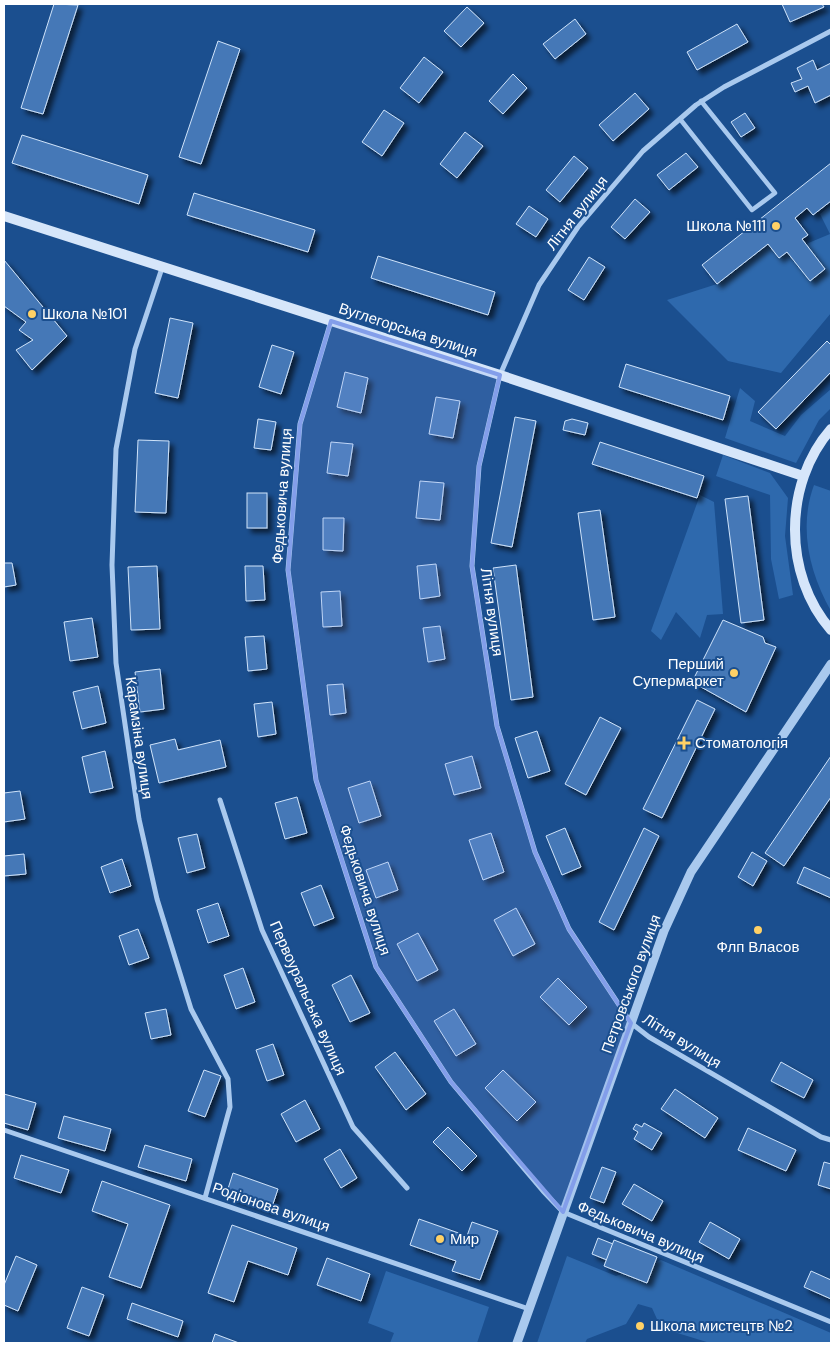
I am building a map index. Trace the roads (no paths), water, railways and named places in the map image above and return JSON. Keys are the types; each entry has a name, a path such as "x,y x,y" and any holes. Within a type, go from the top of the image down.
{"main road":[{"name":"Вуглегорська вулиця","path":"4,216 500,375 803,476"},
{"path":"831,429 821,440 803,476 795,513 795,550 804,586 821,619 831,630"}],"street":[{"name":"Літня вулиця","path":"831,31 724,86 702,101 643,151 578,227 539,285 500,375 479,466 472,566 497,726 535,852 569,929 631,1023 649,1037 723,1081 821,1137 831,1140"},
{"path":"680,119 752,210 775,193 702,101"},
{"name":"Карамзіна вулиця","path":"162,268 135,349 116,449 112,565 116,663 139,819 157,899 191,1009 228,1079 230,1107 205,1198"},
{"name":"Федьковича вулиця","path":"331,321 300,424 288,570 316,780 376,967 451,1082 563,1212 831,1322"},
{"name":"Петровського вулиця","path":"517,1343 664,931 691,872 831,664"},
{"name":"Первоуральська вулиця","path":"220,800 262,930 353,1127 407,1188"},
{"name":"Родіонова вулиця","path":"4,1130 529,1310"}],"place":[{"name":"Школа №111","path":"776,226"},
{"name":"Школа №101","path":"32,314"},
{"name":"Перший Супермаркет","path":"734,673"},
{"name":"Стоматологія","path":"684,743"},
{"name":"Флп Власов","path":"758,930"},
{"name":"Мир","path":"440,1239"},
{"name":"Школа мистецтв №2","path":"640,1326"}]}
